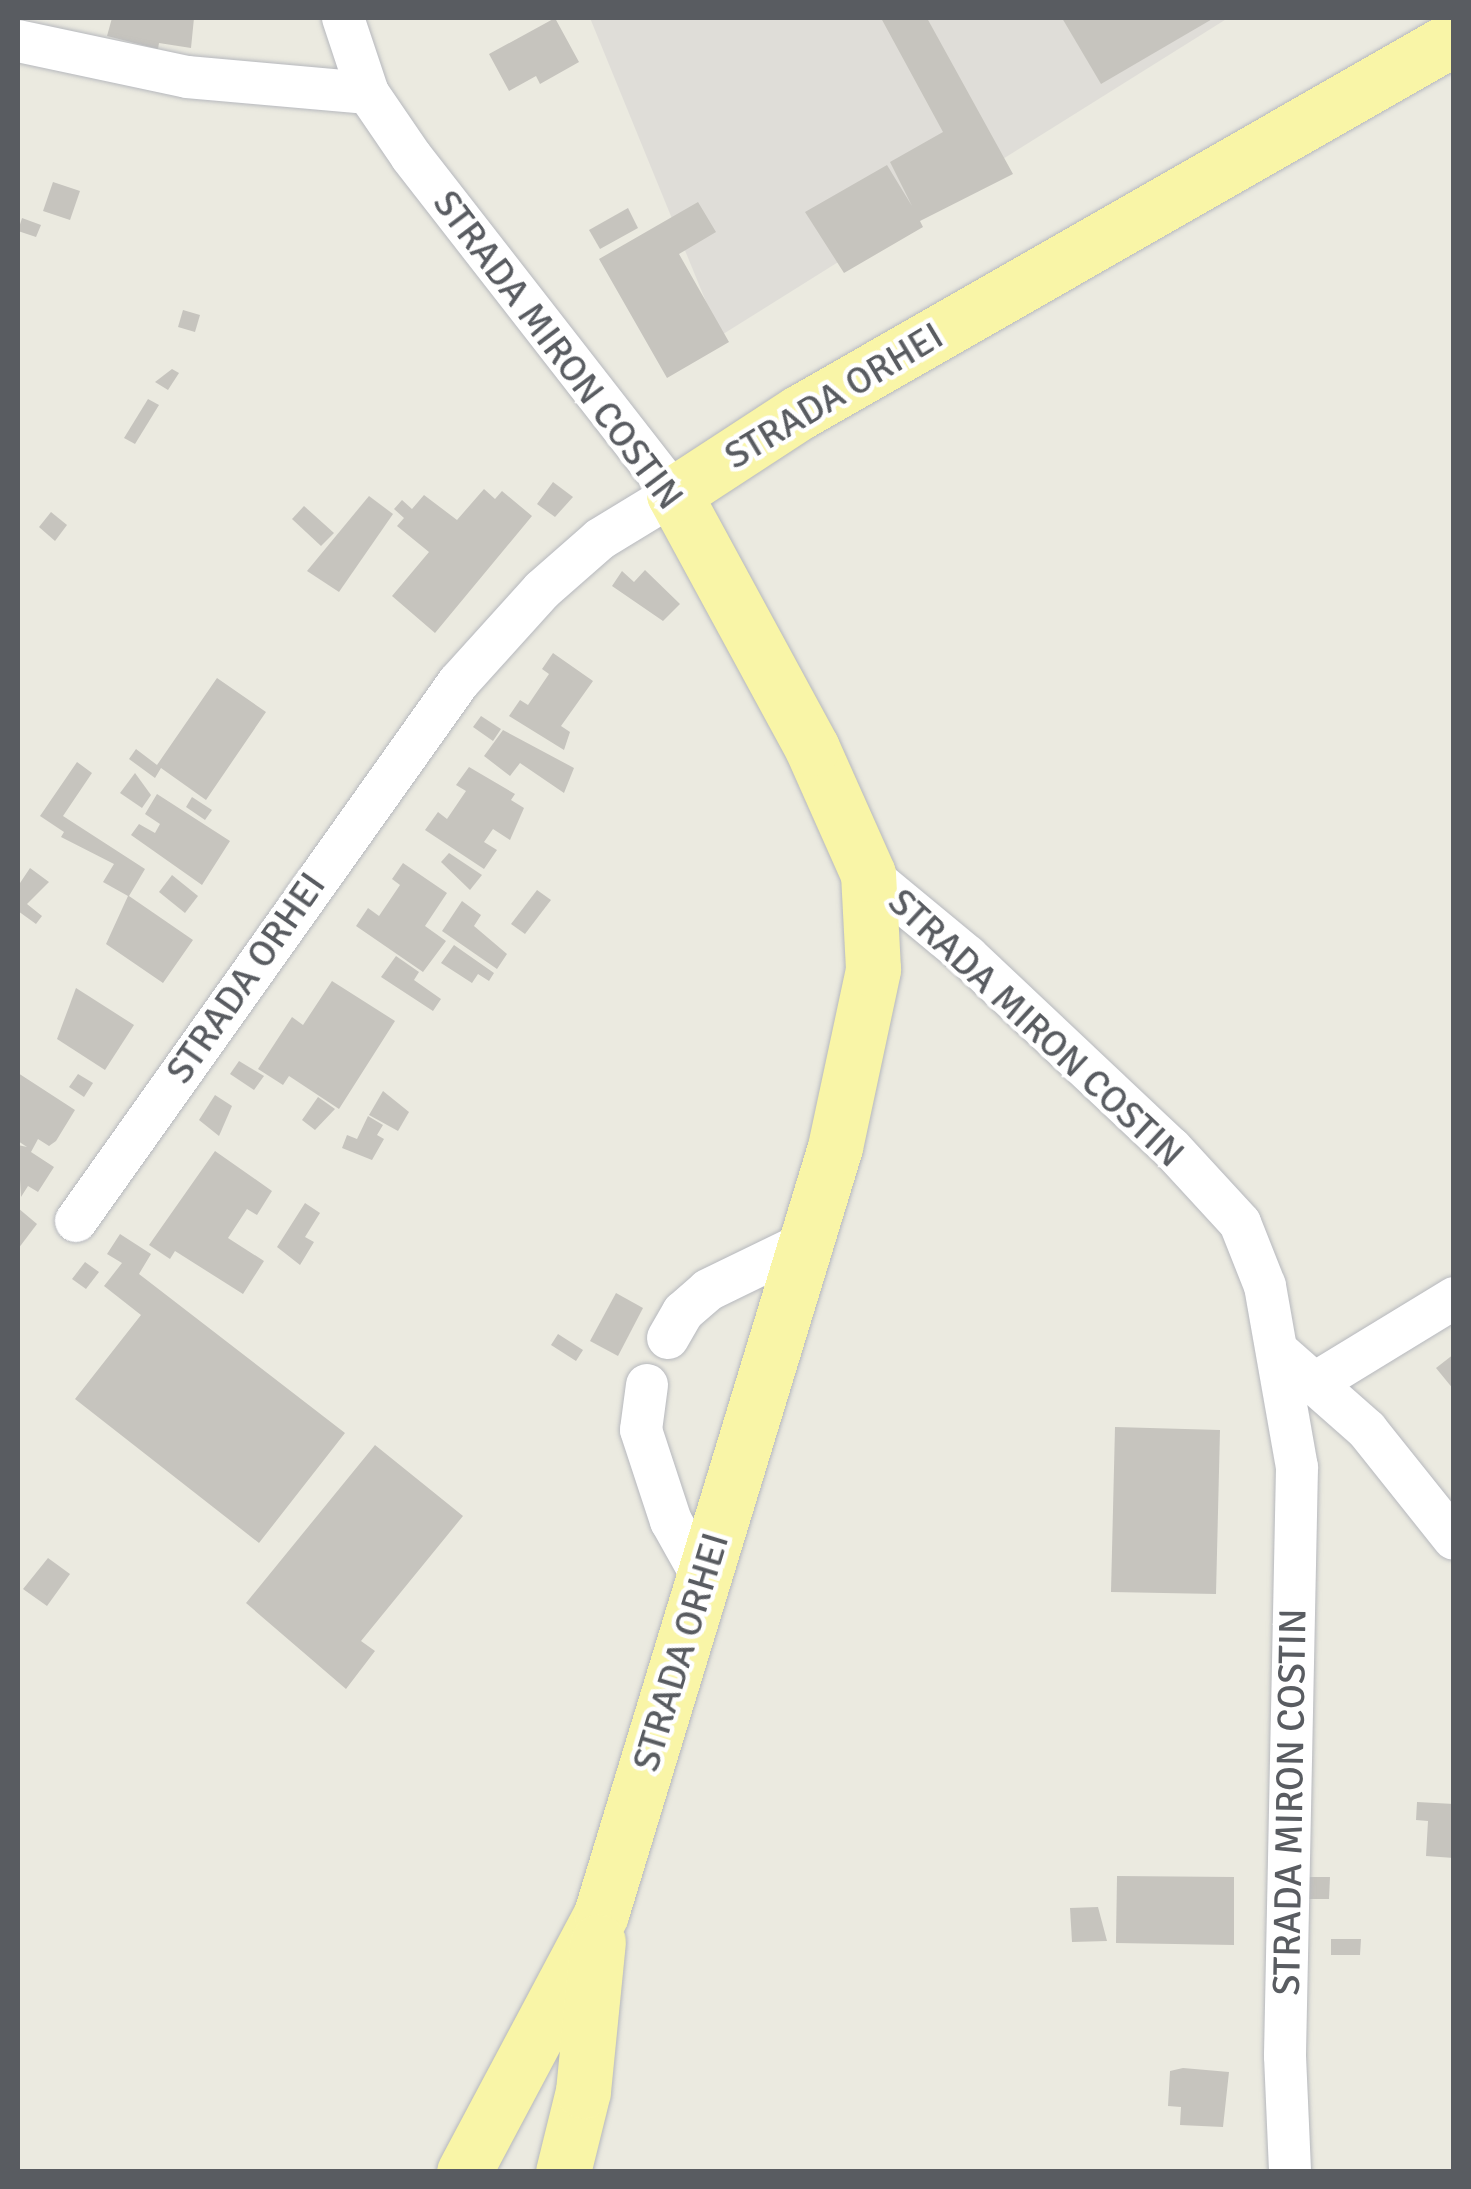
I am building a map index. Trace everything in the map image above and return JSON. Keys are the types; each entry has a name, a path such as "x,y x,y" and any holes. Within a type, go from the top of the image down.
{"main road":[{"name":"STRADA ORHEI","path":"674,494 800,412 1454,38"},
{"name":"STRADA MIRON COSTIN","path":"674,494 812,748 868,874"},
{"name":"STRADA ORHEI","path":"464,2172 601,1914 835,1147 873,969 868,874"},
{"path":"563,2172 583,2091 601,1914"}],"street":[{"name":"STRADA MIRON COSTIN","path":"343,18 368,93 674,494"},
{"path":"18,41 187,77 368,93"},
{"name":"STRADA ORHEI","path":"76,1221 458,682 542,590 600,539 674,494"},
{"name":"STRADA MIRON COSTIN","path":"868,874 1066,1049 1240,1223 1282,1355 1297,1467 1285,2056 1290,2172"},
{"path":"668,1338 683,1312 708,1290 807,1242"},
{"path":"1315,1383 1454,1298"},
{"path":"1282,1355 1367,1430 1454,1539"},
{"path":"647,1386 641,1430 671,1520 704,1580"}],"shaded area":[{"path":"590,18 1228,18 720,336"}],"building":[{"path":"112,18 194,18 191,48 159,43 158,49 107,36"},
{"path":"555,18 579,62 540,84 536,76 509,91 489,54"},
{"path":"881,18 927,18 1013,174 920,221 923,227 844,273 805,212 887,165 912,206 890,162 943,132"},
{"path":"1062,18 1214,18 1101,84"},
{"path":"53,182 80,191 70,220 43,211"},
{"path":"698,202 716,232 679,254 729,342 667,378 599,259"},
{"path":"628,208 638,228 600,249 589,230"},
{"path":"22,218 41,225 36,237 18,231"},
{"path":"183,310 200,315 195,332 178,327"},
{"path":"172,369 179,373 168,390 155,382"},
{"path":"148,399 159,405 135,444 124,438"},
{"path":"553,482 573,497 555,517 537,504"},
{"path":"484,489 495,499 502,491 532,516 435,633 392,596 429,552 397,526 404,518 394,509 402,500 412,509 424,495 457,520"},
{"path":"369,496 393,514 339,592 307,571"},
{"path":"304,506 334,533 321,546 292,519"},
{"path":"51,512 67,525 55,541 39,527"},
{"path":"645,570 680,604 663,621 612,586 622,571 634,582"},
{"path":"553,653 593,681 561,726 570,732 564,750 509,716 520,700 528,705 549,674 542,669"},
{"path":"217,678 266,712 206,800 161,768 155,778 129,759 136,749 157,765"},
{"path":"481,716 501,729 493,741 473,727"},
{"path":"503,730 574,768 564,793 520,763 510,776 484,756"},
{"path":"77,762 92,773 63,816 145,869 129,896 193,940 163,983 106,944 128,896 103,882 114,864 61,837 64,832 40,816"},
{"path":"469,767 515,794 511,800 524,808 510,840 493,829 484,842 497,850 484,869 425,830 438,812 447,819 466,791 456,785"},
{"path":"135,773 151,795 142,808 120,793"},
{"path":"157,794 230,841 202,885 131,835 139,824 155,833 160,824 145,814"},
{"path":"192,797 212,810 205,820 186,807"},
{"path":"449,853 482,875 470,890 441,862"},
{"path":"403,863 447,893 425,926 446,941 423,972 356,926 368,908 379,916 400,885 392,879"},
{"path":"30,868 49,882 27,904 42,916 36,924 18,911 18,886"},
{"path":"172,875 198,896 185,913 159,892"},
{"path":"537,890 551,900 525,934 511,924"},
{"path":"462,901 481,915 474,926 507,954 497,969 442,931"},
{"path":"454,945 494,973 489,981 478,974 472,983 441,963"},
{"path":"396,956 419,972 414,980 441,999 433,1011 381,977"},
{"path":"332,981 395,1021 339,1109 289,1076 283,1085 258,1069 292,1017 303,1025"},
{"path":"76,988 134,1025 105,1070 57,1039"},
{"path":"239,1061 264,1076 254,1090 230,1074"},
{"path":"18,1073 75,1110 56,1141 49,1146 38,1139 31,1152 54,1167 38,1192 28,1186 21,1197 18,1145 27,1147 18,1141"},
{"path":"78,1074 93,1083 84,1097 69,1087"},
{"path":"383,1091 409,1112 398,1131 369,1115"},
{"path":"215,1095 232,1106 219,1136 199,1120"},
{"path":"318,1097 335,1109 315,1130 302,1120"},
{"path":"368,1116 383,1125 377,1135 384,1139 372,1160 342,1148 347,1135 357,1139"},
{"path":"215,1151 272,1191 257,1215 247,1209 228,1238 264,1261 243,1294 175,1251 170,1259 149,1245"},
{"path":"305,1203 320,1213 305,1237 314,1242 300,1265 277,1247"},
{"path":"18,1208 37,1224 18,1249"},
{"path":"120,1234 151,1254 139,1274 345,1433 259,1543 75,1399 141,1315 104,1286 122,1263 107,1254"},
{"path":"85,1262 99,1272 86,1289 72,1279"},
{"path":"616,1293 643,1308 618,1356 590,1341"},
{"path":"558,1334 583,1350 576,1361 551,1345"},
{"path":"1454,1354 1454,1390 1436,1368"},
{"path":"1115,1427 1220,1430 1216,1594 1111,1592"},
{"path":"375,1445 463,1516 361,1641 375,1651 346,1689 246,1603"},
{"path":"48,1558 70,1574 47,1606 23,1589"},
{"path":"1417,1802 1454,1804 1454,1858 1426,1856 1428,1821 1416,1820"},
{"path":"1117,1876 1234,1877 1234,1945 1116,1943"},
{"path":"1307,1877 1330,1877 1329,1899 1307,1899"},
{"path":"1098,1907 1107,1941 1072,1942 1070,1908"},
{"path":"1331,1939 1361,1939 1360,1955 1331,1955"},
{"path":"1183,2068 1229,2072 1223,2127 1180,2125 1181,2107 1168,2106 1170,2071"}]}
